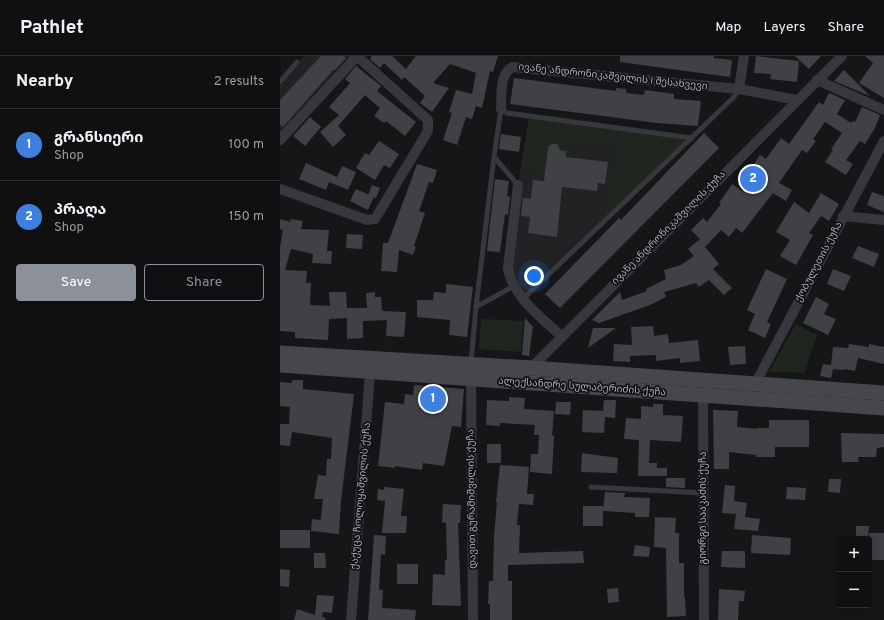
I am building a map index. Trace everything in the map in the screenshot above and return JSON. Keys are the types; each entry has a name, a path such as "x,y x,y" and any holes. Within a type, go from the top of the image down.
{"street":[{"path":"280,140 357,56 428,120 428,132 375,219 372,220 280,189"},
{"path":"744,56 739,89 797,100"},
{"name":"ივანე ანდრონიკაშვილის ქუჩა","path":"531,368 561,336 842,56"},
{"name":"ივანე ანდრონიკაშვილის I შესახვევი","path":"501,110 504,76 507,70 512,67 739,89"},
{"path":"817,80 884,110"},
{"name":"ქობულეთის ქუჩა","path":"755,384 884,141"},
{"path":"518,185 508,268 514,286 523,299 561,336"},
{"path":"843,216 884,220"},
{"name":"ალექსანდრე სულაბერიძის ქუჩა","path":"280,354 703,396 884,408"},
{"name":"ალექსანდრე სულაბერიძის ქუჩა","path":"280,365 370,373 471,372 531,368 884,393"},
{"name":"დავით გურამიშვილის ქუჩა","path":"471,372 473,620"},
{"name":"ქაქუცა ჩოლოყაშვილის ქუჩა","path":"351,620 370,373"},
{"name":"გიორგი სააკაძის ქუჩა","path":"703,396 704,620"}],"lane":[{"path":"280,82 297,62"},
{"path":"523,299 692,138 734,97 739,89"},
{"path":"471,372 476,307 501,110 507,113 692,138"},
{"path":"494,157 518,185"},
{"path":"476,307 514,286"},
{"path":"754,399 755,384"},
{"path":"591,487 703,494"}],"shaded area":[{"path":"304,56 349,56 280,133 280,86"},
{"path":"529,116 692,138 604,222 615,149 572,144 568,177 520,172"},
{"path":"572,144 616,149 604,222 523,299 508,268 520,172 568,177"},
{"path":"481,319 523,321 521,352 479,349"},
{"path":"796,324 817,335 804,373 769,372"}],"building":[{"path":"321,56 344,56 346,58 335,70 334,69 283,127 280,125 280,100"},
{"path":"372,56 392,56 406,69 416,56 498,56 493,72 490,71 482,108 476,106 472,119 466,117 457,145 443,140 452,113 449,112 456,90 472,94 476,73 450,64 433,83 449,88 432,112 420,103 425,96 404,77 402,80 384,63 380,68 370,59"},
{"path":"620,56 714,56 714,58 732,60 730,77 620,62"},
{"path":"756,56 799,61 797,82 770,79 771,74 754,73"},
{"path":"795,56 821,56 809,69"},
{"path":"865,56 884,56 884,98 859,83 873,63"},
{"path":"356,66 381,86 377,91 416,122 405,136 386,121 384,123 374,116 380,108 365,95 338,126 346,135 333,147 320,132 339,115 329,107 350,83 345,79"},
{"path":"844,70 870,96 834,81"},
{"path":"514,78 616,91 616,88 626,89 626,93 644,95 645,90 674,94 674,99 701,101 698,126 657,123 510,104"},
{"path":"829,93 845,100 837,114 851,123 852,121 855,122 862,107 880,115 875,128 865,144 860,141 846,160 853,164 846,175 825,162 833,150 831,149 842,133 825,122 813,139 816,141 807,153 802,150 779,183 792,190 786,201 773,193 742,233 736,228 729,237 721,230 705,247 719,264 713,269 732,288 724,295 709,280 699,287 696,283 664,292 666,297 650,305 599,323 592,320 620,292 622,300 647,291 646,289 666,279 664,270 681,265 694,256 688,249 700,239 691,230 703,218 707,222 721,204 719,203 732,184 742,191 759,168 754,164 760,155 766,159 781,138 789,144 819,102 823,105"},
{"path":"310,117 321,127 305,146 293,136"},
{"path":"704,133 719,148 560,308 545,294 619,218 621,220"},
{"path":"501,134 521,137 519,152 499,149"},
{"path":"379,141 399,154 390,168 384,165 375,180 356,168 365,153 369,155"},
{"path":"552,144 557,144 561,151 566,151 566,157 608,162 605,184 598,183 597,191 562,187 557,237 528,233 530,217 521,216 523,198 531,199 533,180 544,181 548,147"},
{"path":"306,163 337,177 342,166 356,172 348,190 329,182 326,190 299,179"},
{"path":"417,164 437,170 433,183 429,182 419,211 425,213 414,246 416,247 413,255 399,250 397,272 381,271 383,243 388,243"},
{"path":"495,179 509,181 507,196 510,197 508,215 505,214 500,252 487,251"},
{"path":"372,185 380,188 376,198 368,195"},
{"path":"356,189 374,197 368,210 350,201"},
{"path":"872,192 884,196 884,212 867,205"},
{"path":"821,193 839,204 829,221 821,216 809,233 813,235 796,265 780,256 790,240 776,232 794,202 809,213"},
{"path":"280,219 290,222 291,219 303,221 301,229 329,230 327,251 332,251 331,264 312,263 313,254 291,249 285,270 307,271 306,283 311,283 310,305 330,306 329,292 346,292 347,308 367,308 366,293 375,292 375,297 381,297 382,311 406,312 404,337 386,336 387,320 363,321 363,338 347,339 347,318 329,319 328,340 295,338 295,332 280,331 280,247 283,230 280,229"},
{"path":"347,234 363,235 362,249 346,248"},
{"path":"858,246 879,254 874,267 852,258"},
{"path":"766,269 787,279 767,322 771,324 765,338 748,330 755,314 747,310"},
{"path":"833,269 851,276 844,291 827,284"},
{"path":"446,284 473,287 467,337 449,335 450,320 417,317 417,300 433,300 434,292 446,293"},
{"path":"816,297 829,304 824,314 836,319 828,335 803,323"},
{"path":"525,318 533,327 529,356 522,355"},
{"path":"653,326 654,336 668,334 669,343 698,340 700,361 680,363 680,358 656,361 656,355 630,356 630,362 613,361 614,344 632,345 631,327"},
{"path":"593,328 616,328 588,348"},
{"path":"849,344 869,347 869,344 884,347 884,364 858,358 855,371 833,369 831,378 820,376 823,364 831,365 833,347 848,348"},
{"path":"745,346 746,364 730,365 728,347"},
{"path":"292,380 303,380 303,389 354,394 341,501 339,534 311,531 312,519 320,520 321,518 323,499 314,499 318,475 326,476 327,459 331,459 332,438 292,432 290,446 280,445 280,424 289,424 290,407 280,406 280,382 292,383"},
{"path":"414,385 464,389 461,427 452,426 444,466 423,463 422,470 395,466 395,468 378,466 385,402 404,404 405,394 413,395"},
{"path":"509,397 525,398 524,409 554,411 552,435 554,436 552,474 530,472 531,454 538,454 539,435 534,435 535,425 500,423 500,426 486,425 487,400 509,401"},
{"path":"604,400 616,400 615,418 605,417 604,433 582,432 583,410 603,411"},
{"path":"556,402 571,402 570,415 555,414"},
{"path":"653,404 663,404 663,415 683,416 681,442 650,440 649,463 657,463 657,468 667,468 667,476 638,476 639,440 624,439 626,418 641,419 641,406 653,407"},
{"path":"713,410 738,411 737,427 757,429 756,428 769,428 769,420 809,420 809,447 775,447 775,457 756,457 756,455 729,452 729,469 714,469"},
{"path":"841,433 884,434 884,447 877,448 876,457 858,457 859,462 842,462"},
{"path":"487,444 501,444 501,463 487,463"},
{"path":"582,453 618,458 617,473 581,472"},
{"path":"500,465 529,467 527,494 534,494 533,505 519,504 517,525 520,525 519,553 583,551 584,563 508,565 508,581 512,581 512,620 490,620 490,604 488,604 489,581 493,581 496,502"},
{"path":"666,478 685,478 685,488 666,487"},
{"path":"829,479 841,479 840,493 828,492"},
{"path":"725,485 735,486 734,501 747,503 745,517 760,519 758,531 734,529 736,514 722,513"},
{"path":"384,487 404,489 401,516 407,516 406,533 382,533 385,501 377,500 378,489 384,490"},
{"path":"787,487 806,488 805,500 786,499"},
{"path":"605,492 625,493 624,497 650,498 649,517 635,517 635,513 603,511"},
{"path":"443,504 461,505 460,523 458,523 461,606 432,605 433,574 445,575 445,560 447,560 446,523 442,522"},
{"path":"583,506 603,506 603,526 583,526"},
{"path":"655,517 676,518 675,533 679,533 679,563 684,563 684,597 686,616 667,617 666,548 654,547"},
{"path":"856,526 869,526 868,536 856,536"},
{"path":"280,530 310,530 310,548 280,548"},
{"path":"869,533 884,533 884,560 872,560 872,536 869,536"},
{"path":"374,535 386,536 385,555 381,554 379,590 383,590 382,608 416,610 415,620 368,620"},
{"path":"752,535 791,538 790,555 751,553"},
{"path":"635,545 650,547 649,557 633,556"},
{"path":"722,551 745,551 745,568 721,567"},
{"path":"314,553 325,553 326,568 314,568"},
{"path":"397,564 418,564 418,584 397,584"},
{"path":"280,569 290,570 289,587 280,586"},
{"path":"618,588 619,602 608,603 607,589"},
{"path":"719,589 745,591 744,601 739,601 738,620 718,620"},
{"path":"317,595 334,596 332,613 323,612 322,617 326,618 325,620 294,620 297,609 315,615"}],"place":[{"name":"პრაღა","path":"753,179"},
{"name":"გრანსიერი","path":"433,399"}]}
